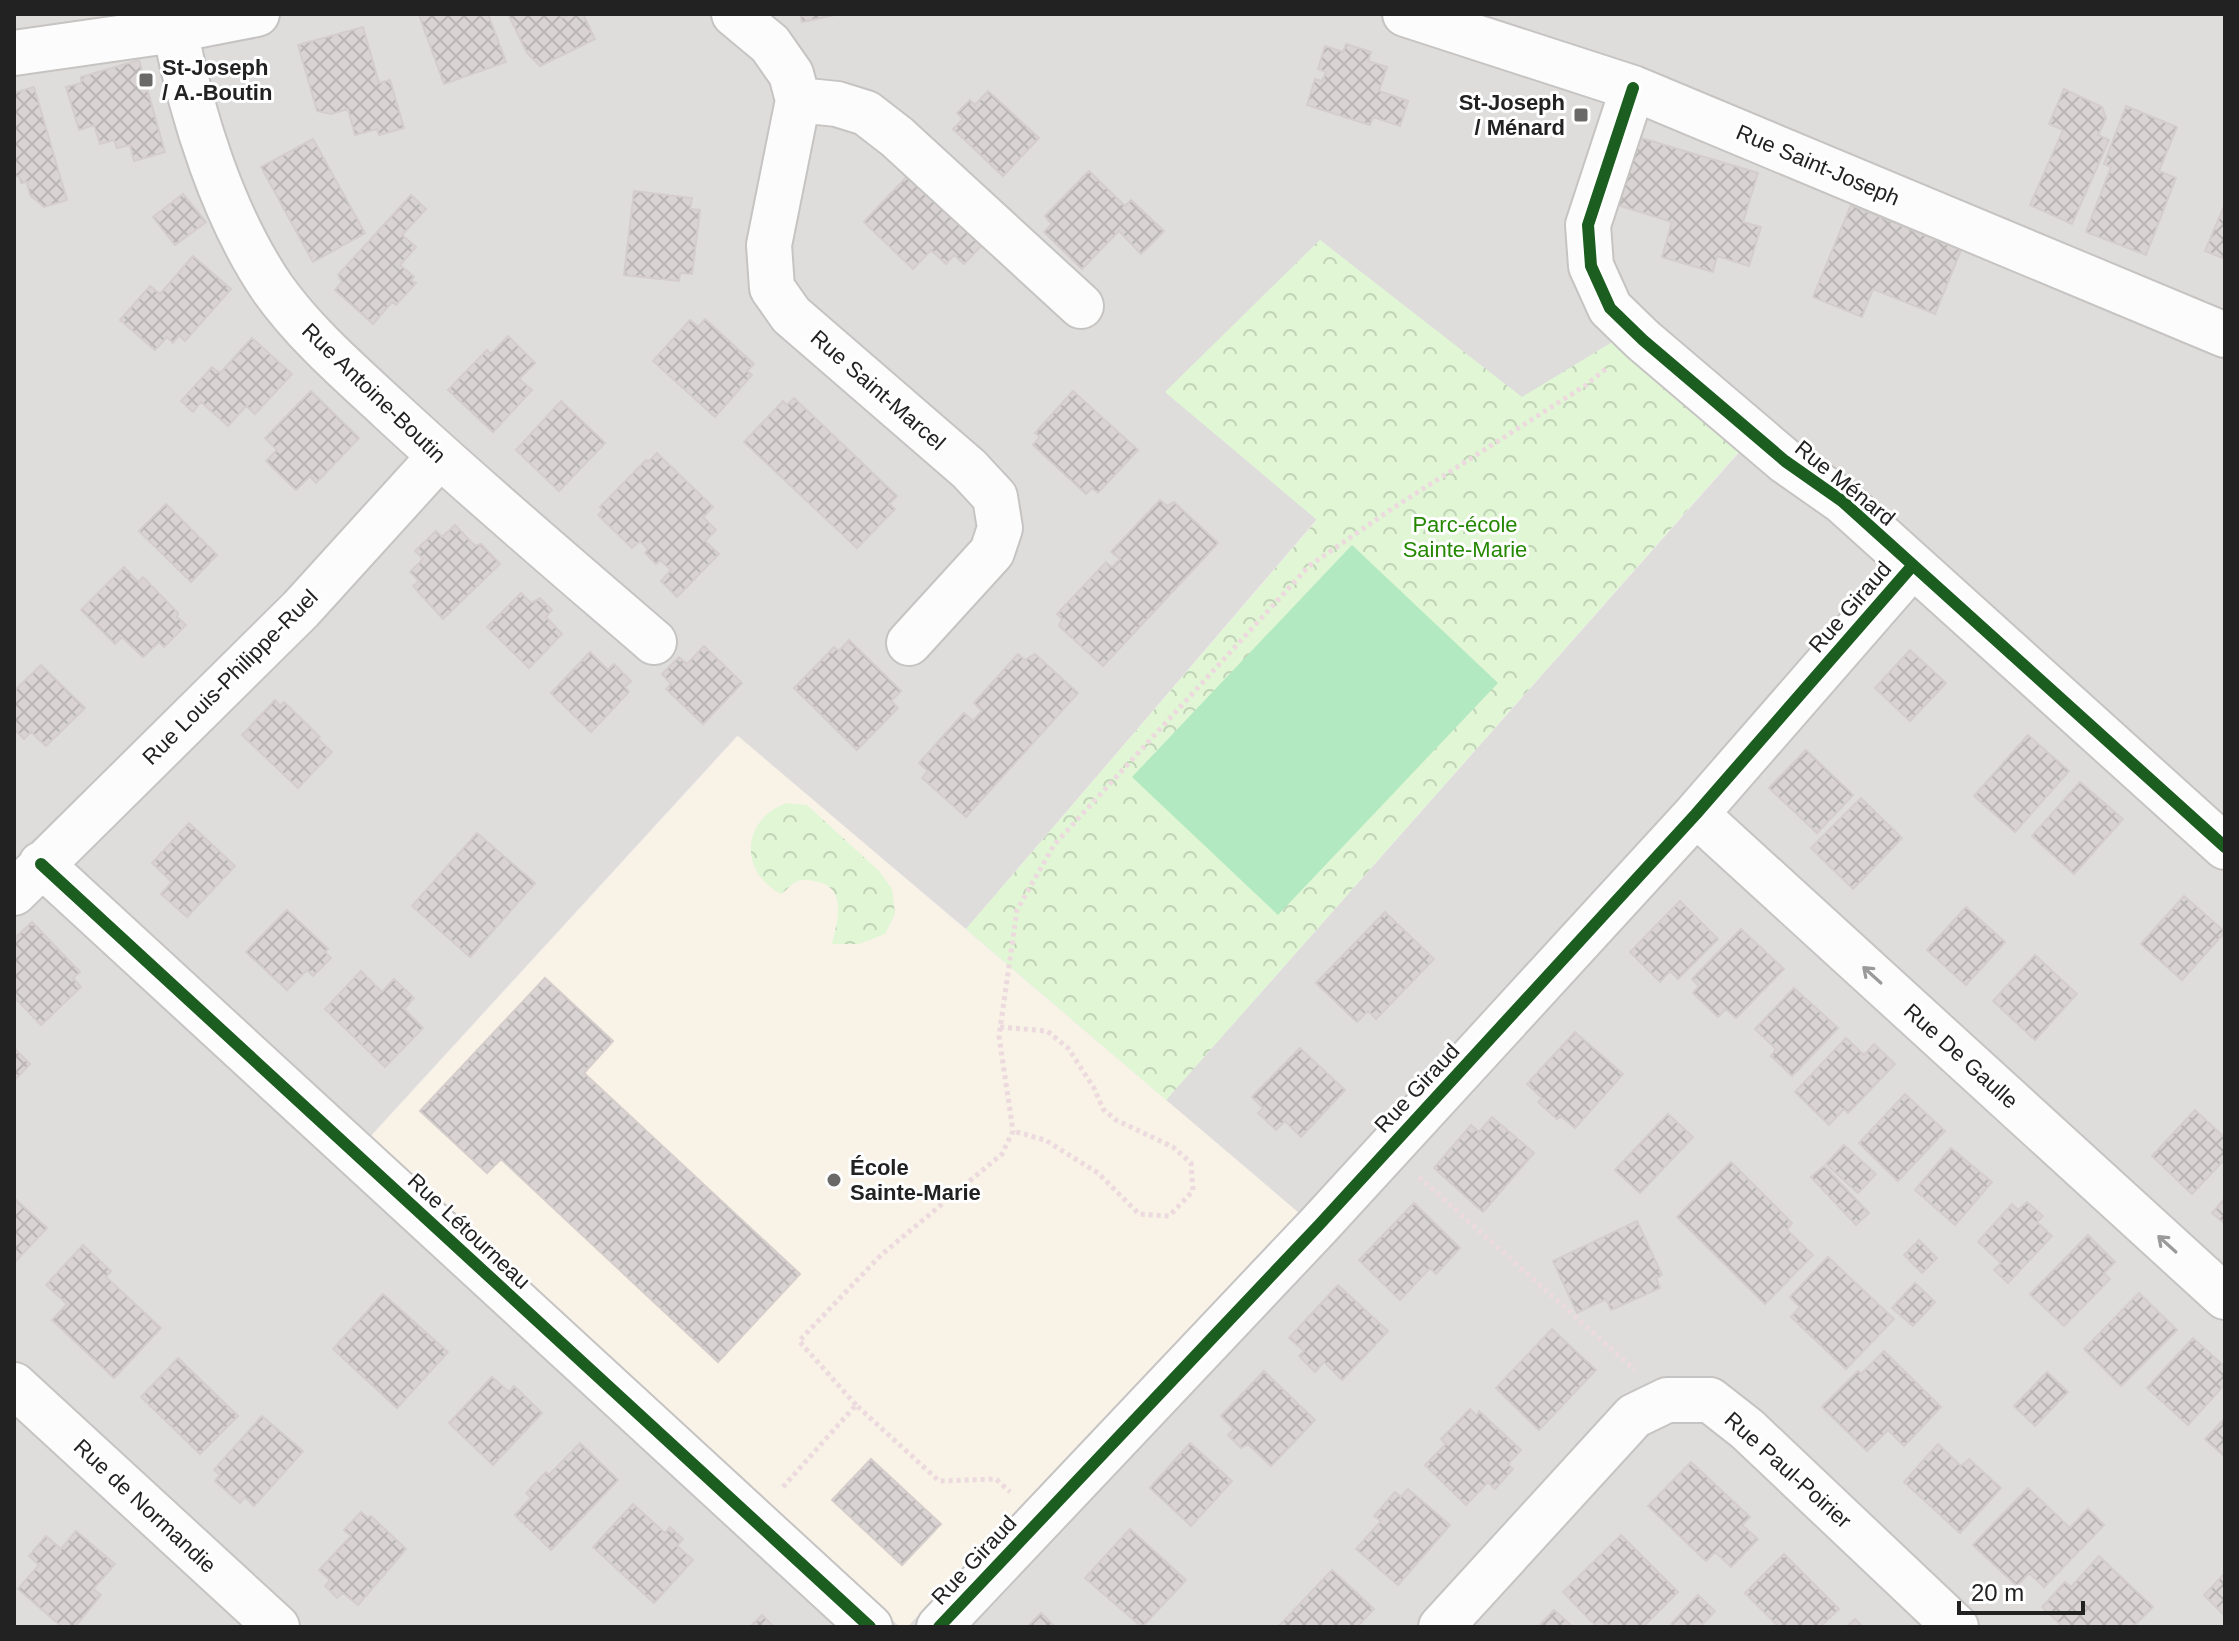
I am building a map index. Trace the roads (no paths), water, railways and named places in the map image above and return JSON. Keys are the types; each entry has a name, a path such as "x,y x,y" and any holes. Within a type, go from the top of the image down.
{"street":[{"path":"14,53 175,30 257,14"},
{"path":"734,14 770,44 791,74 798,100 837,104 866,113 897,137 1081,306"},
{"name":"Rue Saint-Joseph","path":"1405,14 1633,88 2225,335"},
{"name":"Rue Antoine-Boutin","path":"175,30 186,87 210,161 246,242 272,287 305,331 440,456 654,642"},
{"name":"Rue Ménard","path":"1633,88 1588,225 1591,266 1610,308 1785,461 1842,501 2225,847"},
{"name":"Rue Saint-Marcel","path":"798,100 769,245 772,288 791,315 969,469 995,497 1000,528 992,552 909,643"},
{"name":"Rue Louis-Philippe-Ruel","path":"28,879 301,609 440,456"},
{"name":"Rue Giraud","path":"939,1627 1388,1149 1696,814 1913,565"},
{"name":"Rue De Gaulle","path":"1696,814 2225,1297"},
{"name":"Rue Létourneau","path":"28,879 754,1520 870,1627"},
{"name":"Rue de Normandie","path":"14,1385 277,1627"},
{"name":"Rue Paul-Poirier","path":"1441,1627 1634,1416 1667,1400 1710,1400 1747,1429 1956,1627"}],"place":[{"name":"St-Joseph / A.-Boutin","path":"146,80"},
{"name":"St-Joseph / Ménard","path":"1581,115"},
{"name":"École Sainte-Marie","path":"834,1180"}],"park label":[{"name":"Parc-école Sainte-Marie","path":"1465,536"}]}
